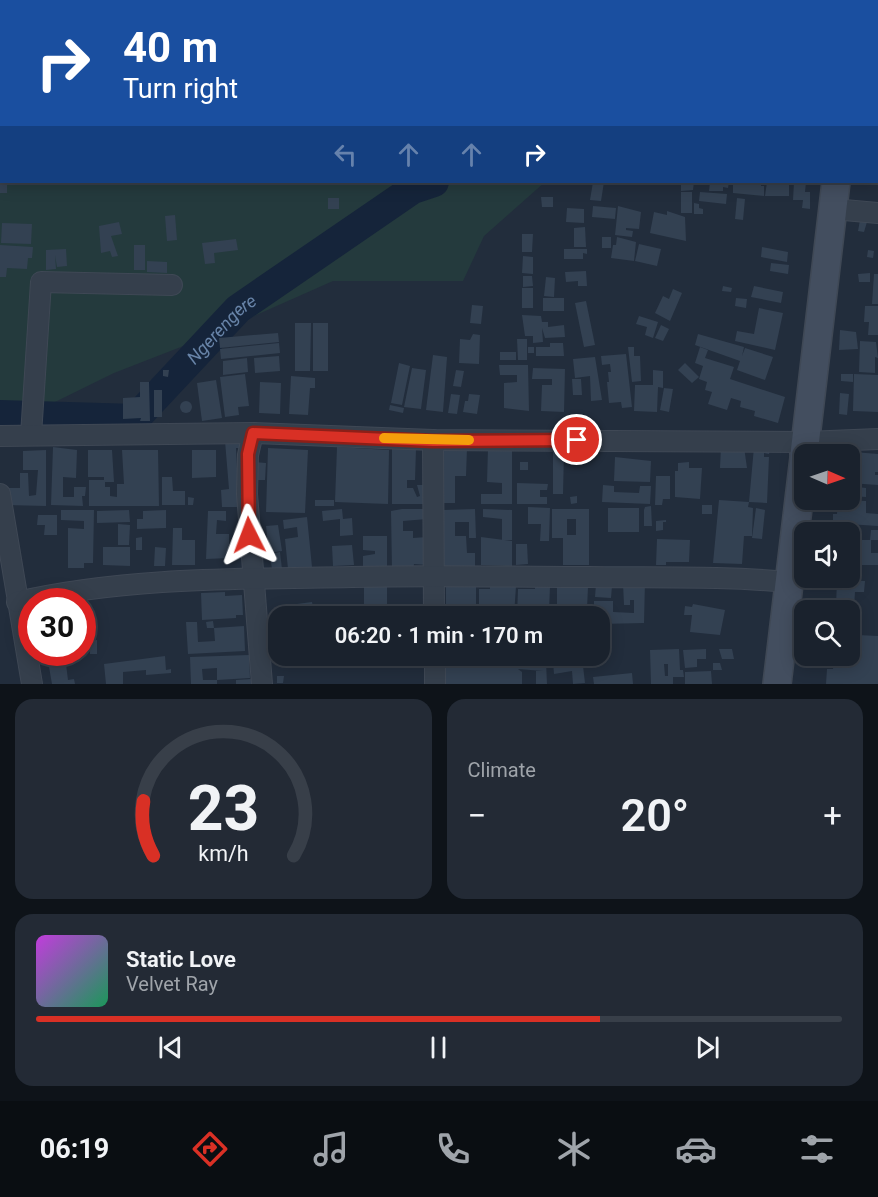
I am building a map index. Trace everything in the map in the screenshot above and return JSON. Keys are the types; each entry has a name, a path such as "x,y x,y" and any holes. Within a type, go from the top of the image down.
{"street":[{"path":"806,444 836,183"},
{"path":"833,209 878,213"},
{"path":"31,435 41,282 172,285"},
{"path":"0,436 253,433 433,441 794,451"},
{"path":"253,433 248,454 247,494 262,684"},
{"path":"848,444 878,439"},
{"path":"433,441 434,606"},
{"path":"0,494 32,684"},
{"path":"777,684 798,510"},
{"path":"17,602 47,595 147,582 252,579 433,575 714,577 789,582"},
{"path":"435,666 435,684"}],"green space":[{"path":"0,183 544,183 484,236 463,281 333,281 209,336 114,373 0,429"}],"building":[{"path":"0,183 7,183 7,193 0,193"},
{"path":"593,183 604,183 601,201 590,200"},
{"path":"681,183 694,183 693,190 681,191"},
{"path":"710,183 729,183 728,188 723,187 723,191 709,191"},
{"path":"733,183 761,183 761,186 764,186 764,196 733,193"},
{"path":"767,183 789,183 789,196 765,196"},
{"path":"794,183 806,183 805,192 810,192 810,209 802,208 803,200 793,200"},
{"path":"681,192 692,192 692,213 681,213"},
{"path":"700,192 727,194 726,204 699,201"},
{"path":"541,197 553,197 553,207 542,207"},
{"path":"328,198 339,198 339,209 328,209"},
{"path":"737,198 745,199 743,220 735,219"},
{"path":"694,203 699,204 699,208 703,209 703,214 694,214"},
{"path":"593,206 616,208 615,219 592,217"},
{"path":"618,206 641,212 639,229 626,228 626,230 633,231 632,237 615,235"},
{"path":"567,208 584,209 584,223 566,222"},
{"path":"667,211 685,217 686,241 650,233 654,212 667,215"},
{"path":"175,215 177,240 167,241 165,216"},
{"path":"860,220 867,222 864,232 858,231"},
{"path":"119,222 122,234 111,236 118,256 112,257 110,251 101,253 99,226"},
{"path":"2,223 32,224 31,244 1,243"},
{"path":"585,227 586,247 574,247 574,228"},
{"path":"522,234 533,234 532,252 522,252"},
{"path":"602,237 611,237 611,248 602,248"},
{"path":"617,237 636,242 634,261 611,258"},
{"path":"236,239 238,250 214,253 215,263 205,264 202,243"},
{"path":"639,244 661,249 657,266 635,261"},
{"path":"0,245 33,247 32,258 28,258 27,269 7,268 6,277 0,277"},
{"path":"134,245 145,245 145,270 134,270"},
{"path":"762,247 788,252 787,262 761,257"},
{"path":"66,249 67,266 57,267 55,255 56,269 46,270 46,250"},
{"path":"564,249 587,249 587,254 583,253 583,259 564,259"},
{"path":"868,250 874,251 873,258 867,257"},
{"path":"523,256 533,257 533,274 522,273"},
{"path":"147,261 167,262 167,273 147,272"},
{"path":"771,263 789,265 788,274 770,271"},
{"path":"586,271 587,286 578,286 578,281 566,282 565,272"},
{"path":"870,273 870,282 859,282 858,274"},
{"path":"874,274 878,274 878,304 872,304"},
{"path":"523,276 532,276 533,286 523,287"},
{"path":"546,277 555,278 554,297 544,296"},
{"path":"723,286 732,288 731,292 722,291"},
{"path":"754,286 783,292 781,303 751,297"},
{"path":"522,288 533,288 533,308 522,308"},
{"path":"673,289 682,293 670,321 655,313 663,296 669,299"},
{"path":"543,298 564,298 564,311 543,311"},
{"path":"736,298 747,299 746,308 735,306"},
{"path":"586,301 595,345 584,347 575,303"},
{"path":"472,305 483,306 481,324 470,323"},
{"path":"865,306 878,306 878,335 868,335 869,322 864,322"},
{"path":"759,308 783,313 775,350 735,341 737,331 754,334"},
{"path":"522,315 541,316 542,322 548,322 548,327 564,325 565,337 545,338 542,328 543,342 533,343 533,336 525,336"},
{"path":"639,316 658,322 653,338 645,335 647,327 636,324"},
{"path":"295,323 311,323 310,371 295,371"},
{"path":"313,323 328,323 328,371 313,371"},
{"path":"661,325 669,329 663,341 655,338"},
{"path":"840,330 856,332 858,349 839,350"},
{"path":"278,333 279,342 220,348 219,338"},
{"path":"473,334 480,335 479,364 459,363 460,339 470,340"},
{"path":"698,334 744,347 742,356 745,348 773,357 765,380 737,370 740,361 695,345"},
{"path":"517,339 527,339 527,360 518,360"},
{"path":"860,341 876,342 878,358 875,357 875,373 859,372"},
{"path":"279,343 280,353 221,359 220,349"},
{"path":"550,343 563,343 564,356 536,356 536,347 550,347"},
{"path":"528,347 534,347 534,353 528,353"},
{"path":"628,347 634,347 634,356 640,356 641,381 632,382"},
{"path":"700,347 708,350 705,358 734,367 730,379 785,397 778,423 754,416 755,411 740,407 741,401 731,398 727,410 708,404 712,392 705,390 707,382 699,379 703,366 695,363"},
{"path":"500,352 516,352 516,360 500,360"},
{"path":"626,354 632,407 622,408 621,402 609,403 607,382 609,382 608,372 611,372 610,364 602,365 601,356"},
{"path":"433,355 447,357 443,412 426,410"},
{"path":"279,356 280,371 255,373 254,358"},
{"path":"595,357 602,400 591,401 590,376 575,378 573,359"},
{"path":"247,358 248,372 223,375 223,361"},
{"path":"399,363 410,366 402,405 391,403"},
{"path":"685,363 699,377 692,383 678,370"},
{"path":"499,365 528,365 529,411 504,408 504,383 517,382 517,375 500,375"},
{"path":"412,368 426,370 421,409 404,407"},
{"path":"533,368 565,369 564,412 541,411 542,385 552,385 552,379 532,379"},
{"path":"163,370 169,370 168,377 163,376"},
{"path":"456,370 464,371 461,387 453,386"},
{"path":"653,370 663,371 663,388 658,387 657,412 634,411 635,385 653,385"},
{"path":"245,374 249,406 238,407 239,415 225,417 220,377"},
{"path":"841,374 853,374 853,382 841,381"},
{"path":"854,374 878,375 878,412 853,411"},
{"path":"291,376 315,378 315,388 310,388 308,415 289,414"},
{"path":"572,379 581,379 582,395 573,395"},
{"path":"216,380 222,418 202,421 197,383"},
{"path":"140,382 149,382 150,421 140,421 141,418 123,419 123,398 140,397"},
{"path":"260,382 281,383 280,414 259,413"},
{"path":"664,388 673,389 669,412 660,410"},
{"path":"154,390 162,390 162,417 154,417"},
{"path":"840,393 849,394 847,415 839,414"},
{"path":"451,394 460,395 457,414 448,413"},
{"path":"469,394 480,395 477,414 463,412"},
{"path":"188,401 192,407 188,413 184,413 180,405"},
{"path":"390,405 404,408 403,413 389,410"},
{"path":"243,440 244,448 236,448 239,507 222,507 221,490 229,489 225,441"},
{"path":"721,446 744,447 747,468 720,468"},
{"path":"53,447 77,450 76,478 63,477 63,497 74,497 74,487 86,487 85,496 82,496 83,506 51,505"},
{"path":"337,447 389,450 388,504 335,502"},
{"path":"754,447 770,448 769,454 764,453 764,457 769,457 767,503 749,502"},
{"path":"268,448 308,450 305,513 266,512"},
{"path":"443,448 467,448 466,476 455,476 455,503 443,503"},
{"path":"488,448 512,448 512,504 481,504 481,494 502,494 502,483 487,482"},
{"path":"392,449 416,449 415,480 407,480 407,488 413,488 417,497 420,496 417,485 427,485 426,504 392,504"},
{"path":"46,450 46,506 6,505 6,488 20,488 20,473 28,473 29,496 36,495 38,470 23,470 23,451"},
{"path":"88,450 112,450 114,482 105,482 105,487 110,487 110,496 117,497 117,484 124,484 122,450 158,450 159,506 89,506 89,480 104,480 104,477 88,477"},
{"path":"192,450 216,450 216,477 192,478"},
{"path":"553,451 564,452 563,494 553,494"},
{"path":"860,452 878,454 878,472 875,472 875,475 878,475 878,485 860,484"},
{"path":"615,457 651,461 650,482 614,481"},
{"path":"253,462 266,463 265,480 252,480"},
{"path":"520,462 528,462 528,470 520,470"},
{"path":"689,462 689,468 702,468 700,499 675,497 675,471 678,471 678,463"},
{"path":"656,476 670,476 670,499 663,499 662,505 655,505"},
{"path":"162,477 172,477 173,491 185,491 185,505 162,505"},
{"path":"517,483 548,484 547,490 540,490 540,497 547,497 547,504 517,504"},
{"path":"603,485 614,486 614,492 639,493 640,486 651,486 650,504 602,502"},
{"path":"860,487 866,488 866,497 860,497"},
{"path":"577,496 577,503 571,504 570,497"},
{"path":"188,497 194,498 193,505 188,505"},
{"path":"315,500 334,500 334,506 315,506"},
{"path":"719,500 749,502 748,507 753,508 752,536 744,536 742,564 713,563"},
{"path":"860,501 866,501 866,513 878,514 878,526 860,525 860,522 833,522 833,514 837,514 837,510 860,510"},
{"path":"702,505 712,505 712,514 702,514"},
{"path":"651,506 652,526 644,526 645,507"},
{"path":"528,507 550,508 549,541 540,541 541,524 528,524"},
{"path":"608,508 639,508 639,532 608,532"},
{"path":"756,508 765,510 762,539 752,538"},
{"path":"342,509 343,519 352,518 353,535 340,536 340,519 323,521 322,511"},
{"path":"427,509 427,519 403,521 403,531 413,531 413,538 427,537 428,565 414,564 413,570 392,570 391,511"},
{"path":"475,509 476,538 469,538 469,522 455,522 455,536 466,536 467,553 475,553 475,566 444,567 443,510"},
{"path":"483,509 512,510 512,540 502,540 502,519 483,517"},
{"path":"552,509 589,509 589,565 563,565 563,538 552,538","holes":["567,519 576,519 576,535 567,535"]},
{"path":"61,510 94,510 93,563 84,563 84,568 68,568 68,528 84,529 84,521 61,520"},
{"path":"129,510 130,522 97,523 97,511"},
{"path":"166,510 166,528 137,529 137,519 143,519 143,511"},
{"path":"208,511 226,511 226,521 217,520 216,534 229,534 229,558 206,559"},
{"path":"38,515 57,515 57,535 44,535 45,525 37,525"},
{"path":"307,517 312,567 288,569 285,539 298,537 297,527 284,529 283,520"},
{"path":"666,520 663,522 663,530 656,531 656,521"},
{"path":"118,524 130,525 129,545 118,545"},
{"path":"278,525 282,551 269,553 266,526"},
{"path":"173,528 182,528 182,540 195,540 195,565 172,565"},
{"path":"871,530 878,530 878,540 870,540"},
{"path":"363,536 387,536 387,566 363,566 363,556 375,554 375,551 363,550"},
{"path":"142,537 142,550 136,550 136,538"},
{"path":"481,537 512,541 512,566 481,565"},
{"path":"657,539 690,540 689,562 666,562 666,565 656,565"},
{"path":"860,540 871,540 871,553 878,553 878,565 860,565"},
{"path":"516,544 527,544 528,564 516,565"},
{"path":"352,545 354,565 333,566 332,546"},
{"path":"103,547 130,547 130,566 103,565"},
{"path":"155,547 166,548 165,566 154,566"},
{"path":"280,552 282,569 272,570 270,554"},
{"path":"645,581 644,623 610,624 610,606 594,606 594,601 613,601 613,612 634,613 634,600 630,600 630,605 624,605 623,583"},
{"path":"860,581 865,581 864,592 855,592 854,600 836,600 837,588 860,588"},
{"path":"596,584 612,586 611,598 595,597"},
{"path":"446,585 476,585 476,606 446,606"},
{"path":"490,585 516,586 515,606 479,606 479,589 490,589"},
{"path":"387,586 387,606 364,606 364,587"},
{"path":"535,586 550,586 549,606 517,606 518,589 535,589"},
{"path":"557,586 588,587 587,606 557,606"},
{"path":"225,592 225,596 242,595 243,615 236,615 236,618 202,620 201,593"},
{"path":"312,602 313,606 282,606"},
{"path":"693,604 725,610 720,635 690,632 692,615 684,615 685,606 692,607"},
{"path":"213,621 214,628 207,628 206,622"},
{"path":"186,622 197,622 198,642 215,641 214,628 244,626 245,651 188,654"},
{"path":"860,635 878,636 878,684 826,684 827,669 833,669 833,666 860,666"},
{"path":"679,649 680,670 683,670 684,677 673,677 673,684 651,684 650,650","holes":["664,664 668,664 668,676 665,676"]},
{"path":"706,649 706,659 697,659 697,667 685,668 683,650"},
{"path":"719,649 732,649 734,659 722,659"},
{"path":"249,655 250,678 217,680 217,684 191,684 190,657","holes":["217,668 217,680 203,680 202,669"]},
{"path":"165,656 166,670 171,669 171,673 146,675 146,670 123,672 123,684 106,684 104,664"},
{"path":"713,663 720,663 722,670 713,670"},
{"path":"66,666 68,680 74,679 75,684 52,684 49,667"},
{"path":"444,666 546,666 547,684 536,684 536,671 543,671 518,669 522,672 522,684 445,684"},
{"path":"553,666 583,666 585,683 573,684 572,671 554,674"},
{"path":"711,671 712,684 685,684 685,672"},
{"path":"632,673 633,684 594,684 593,677"},
{"path":"277,676 284,676 283,683 277,683"},
{"path":"252,679 252,684 236,684 236,680"}],"waterway":[{"name":"Ngerengere","path":"0,415 135,419 238,309 413,189 431,183"}],"slow traffic":[{"path":"384,438 433,441 469,440"}],"route":[{"path":"249,535 248,454 253,433 433,441 577,440"}]}
